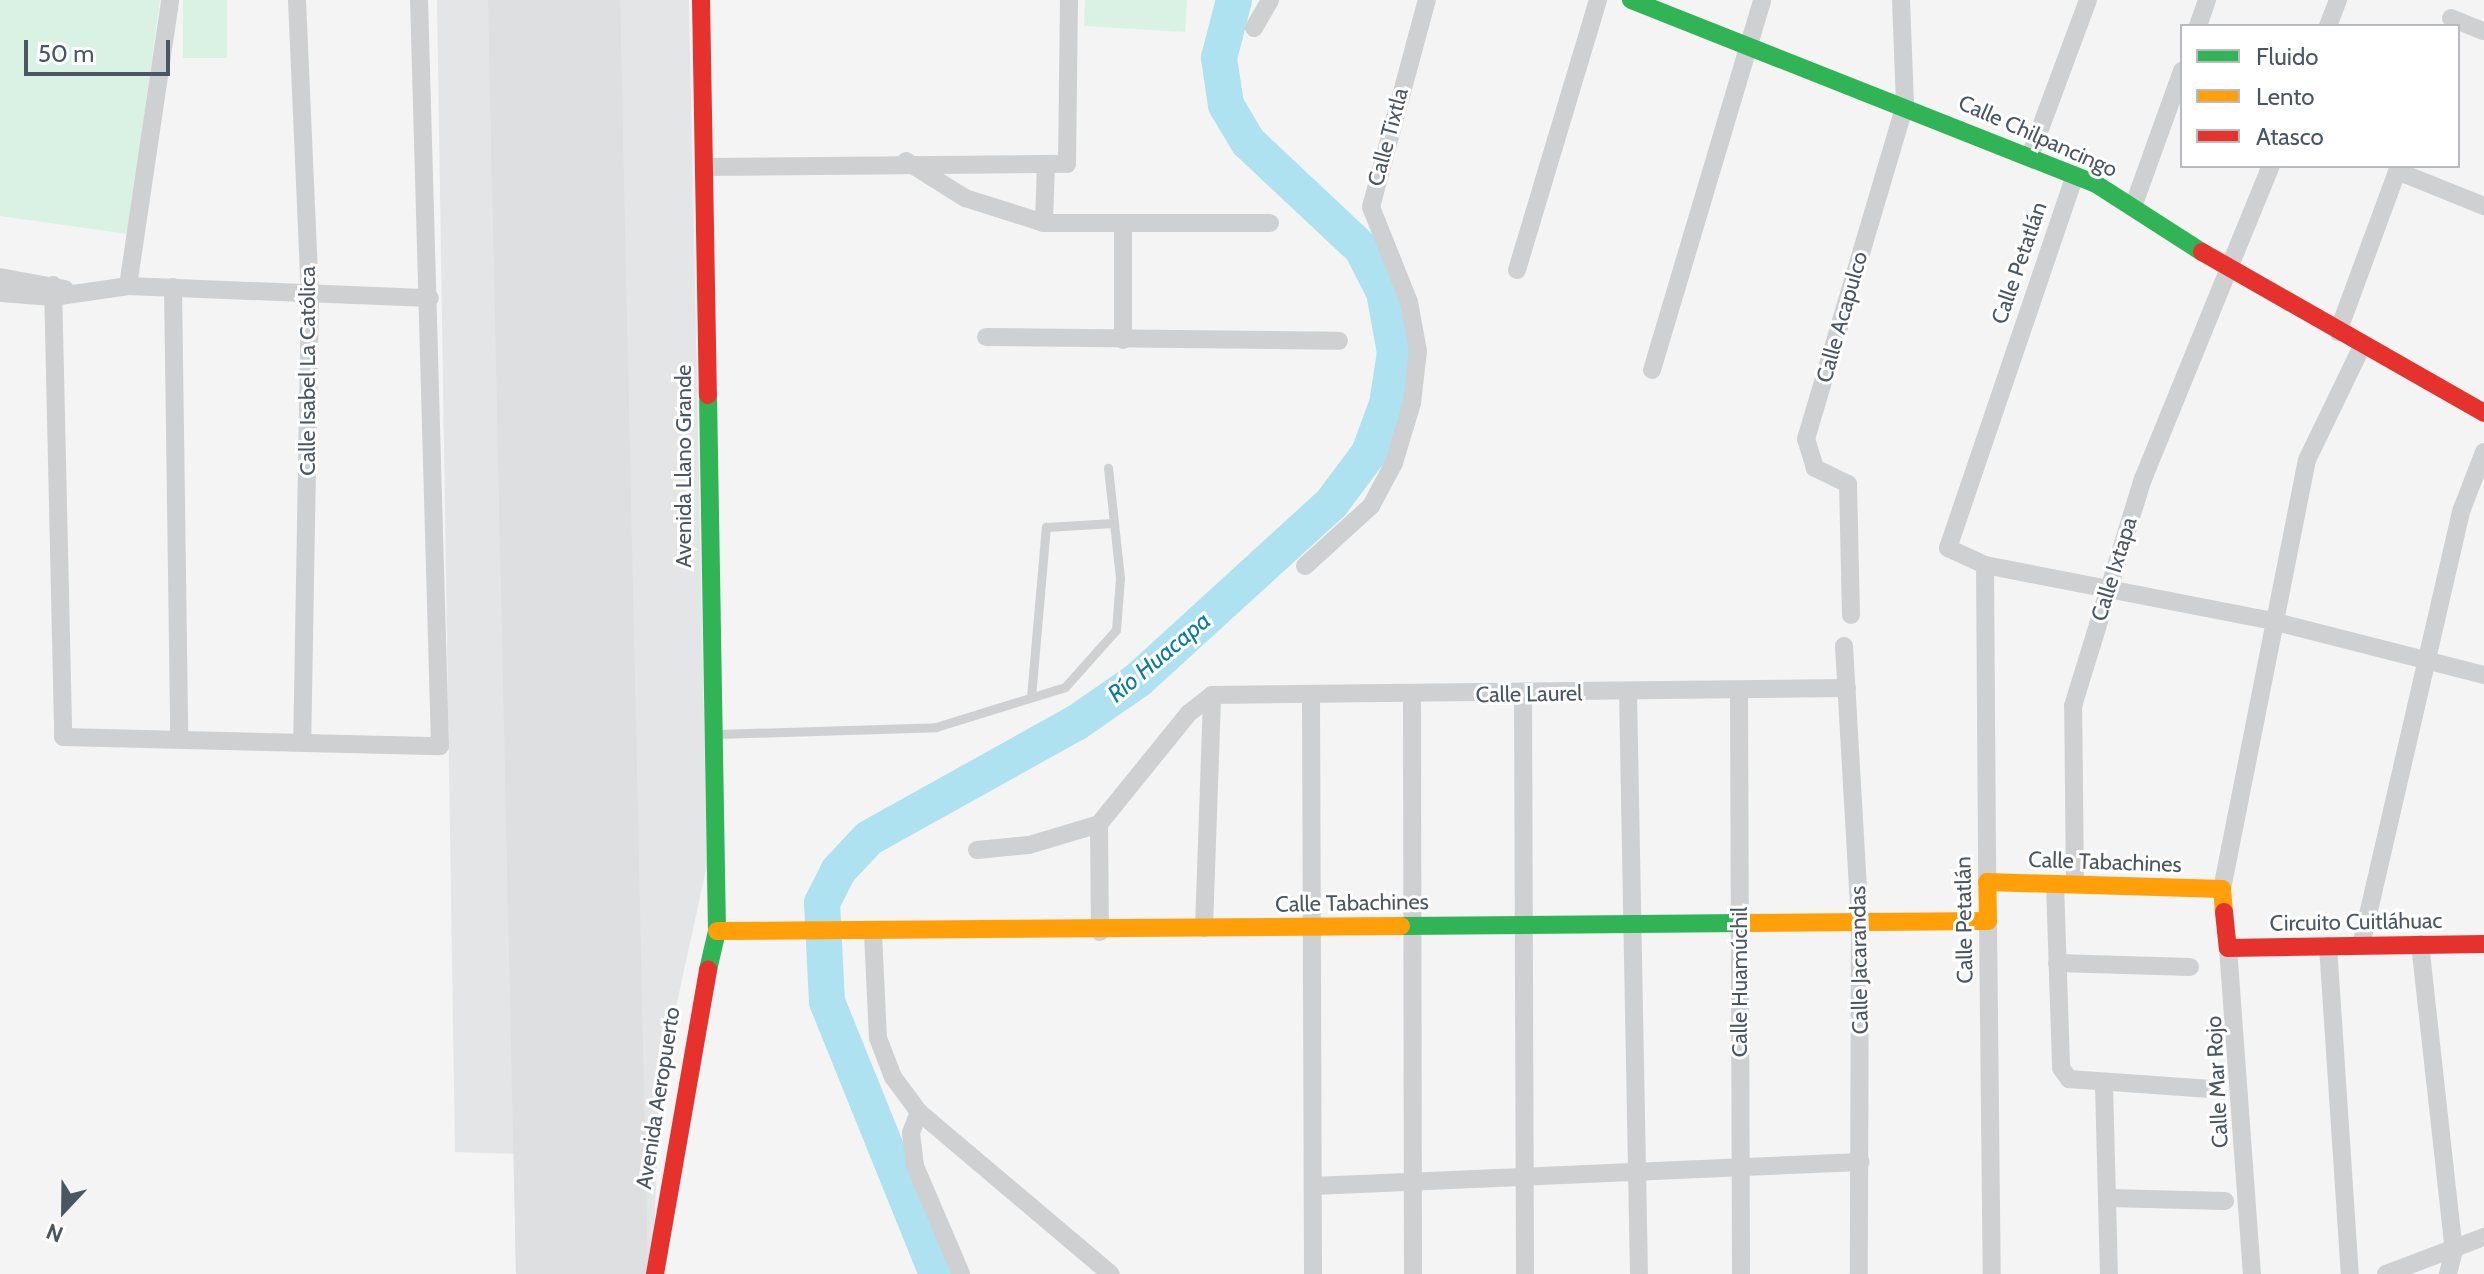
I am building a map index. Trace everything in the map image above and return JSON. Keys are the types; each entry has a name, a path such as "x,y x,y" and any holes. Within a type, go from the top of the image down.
{"street":[{"path":"128,286 170,0"},
{"name":"Calle Isabel La Católica","path":"297,0 310,295 302,742"},
{"path":"53,291 63,737 440,746 430,298 419,0"},
{"name":"Avenida Llano Grande","path":"701,0 706,167 711,734 717,931"},
{"path":"706,167 906,161 1067,164 1069,0"},
{"path":"1254,28 1270,0"},
{"name":"Calle Tixtla","path":"1305,566 1371,506 1394,463 1412,403 1418,351 1409,302 1371,207 1427,0"},
{"path":"1517,270 1598,0"},
{"name":"Calle Chilpancingo","path":"1631,0 1905,104 2075,175 2133,207 2229,269 2484,413"},
{"path":"1652,370 1762,0"},
{"name":"Calle Acapulco","path":"1851,615 1848,484 1815,468 1806,439 1905,104 1901,0"},
{"path":"2030,156 2088,0"},
{"path":"2199,24 2207,0"},
{"path":"2329,24 2338,0"},
{"path":"2452,15 2484,31"},
{"path":"2133,207 2180,77"},
{"path":"906,161 965,198 1044,223 1123,226 1270,223"},
{"path":"1044,223 1046,164"},
{"name":"Calle Ixtapa","path":"2075,884 2069,732 2108,586 2175,392 2270,168"},
{"path":"2338,332 2398,169 2484,206"},
{"name":"Calle Petatlán","path":"1992,1274 1985,565 1948,548 2075,175"},
{"path":"1123,226 1123,340"},
{"path":"0,277 53,291"},
{"path":"0,293 80,293 128,286 430,298"},
{"path":"173,287 179,738"},
{"path":"986,337 1339,341"},
{"path":"2222,889 2272,621 2319,422 2362,346"},
{"path":"2361,945 2432,662 2462,509 2484,452"},
{"path":"1985,565 2108,586 2272,621 2484,675"},
{"name":"Calle Jacarandas","path":"1844,646 1860,922 1859,1274"},
{"name":"Calle Laurel","path":"1212,695 1412,696 1847,688"},
{"name":"Calle Huamúchil","path":"1739,690 1741,1274"},
{"path":"1628,692 1629,924 1639,1274"},
{"path":"1523,694 1521,925 1525,1274"},
{"path":"977,850 1029,845 1099,824 1189,713 1212,695"},
{"path":"1204,928 1212,695"},
{"path":"1311,695 1316,927 1313,1274"},
{"path":"1412,696 1413,1274"},
{"path":"1099,824 1100,932"},
{"name":"Calle Tabachines","path":"1987,882 2222,889"},
{"path":"2055,884 2061,1068 2079,1085 2211,1089"},
{"name":"Calle Mar Rojo","path":"2222,889 2252,1274"},
{"name":"Calle Tabachines","path":"717,931 1100,932 1204,928 1988,921"},
{"name":"Avenida Aeropuerto","path":"655,1274 687,1057 717,931"},
{"path":"866,931 878,1038 919,1112 1111,1274"},
{"path":"2420,944 2454,1250 2448,1274"},
{"name":"Circuito Cuitláhuac","path":"2228,948 2484,944"},
{"path":"2328,946 2350,1274"},
{"path":"2057,963 2190,967"},
{"path":"2104,1085 2109,1274"},
{"path":"919,1112 911,1133 915,1166 961,1274"},
{"path":"1314,1186 1741,1162 1860,1162"},
{"path":"2109,1198 2225,1201"},
{"path":"2386,1274 2484,1237"}],"lane":[{"path":"711,734 936,727 1065,687 1116,630 1114,523 1108,468"},
{"path":"1031,697 1046,527 1114,523"}],"shaded area":[{"path":"437,0 689,0 707,865 661,1076 652,1274 516,1274 514,1154 455,1152"}],"green space":[{"path":"0,0 160,0 128,234 0,216"},
{"path":"183,0 227,0 227,58 183,58"},
{"path":"1085,0 1187,0 1185,32 1084,26"}],"waterway":[{"name":"Río Huacapa","path":"937,1274 827,1002 822,903 838,871 869,838 1076,723 1138,680 1331,504 1369,453 1387,404 1395,353 1384,292 1362,249 1248,142 1226,105 1219,58 1234,0"}],"runway":[{"path":"554,0 582,1274"}],"traffic: fast":[{"path":"1631,0 2096,184 2202,252"},
{"path":"708,395 717,931 708,970"},
{"path":"1401,926 1745,923"}],"traffic: slow":[{"path":"1745,923 1988,921 1987,882 2222,889 2224,912"},
{"path":"717,931 1401,926"}],"traffic: jam":[{"path":"701,0 708,395"},
{"path":"2202,252 2484,413"},
{"path":"2224,912 2228,948 2484,944"},
{"path":"655,1274 708,970"}]}
